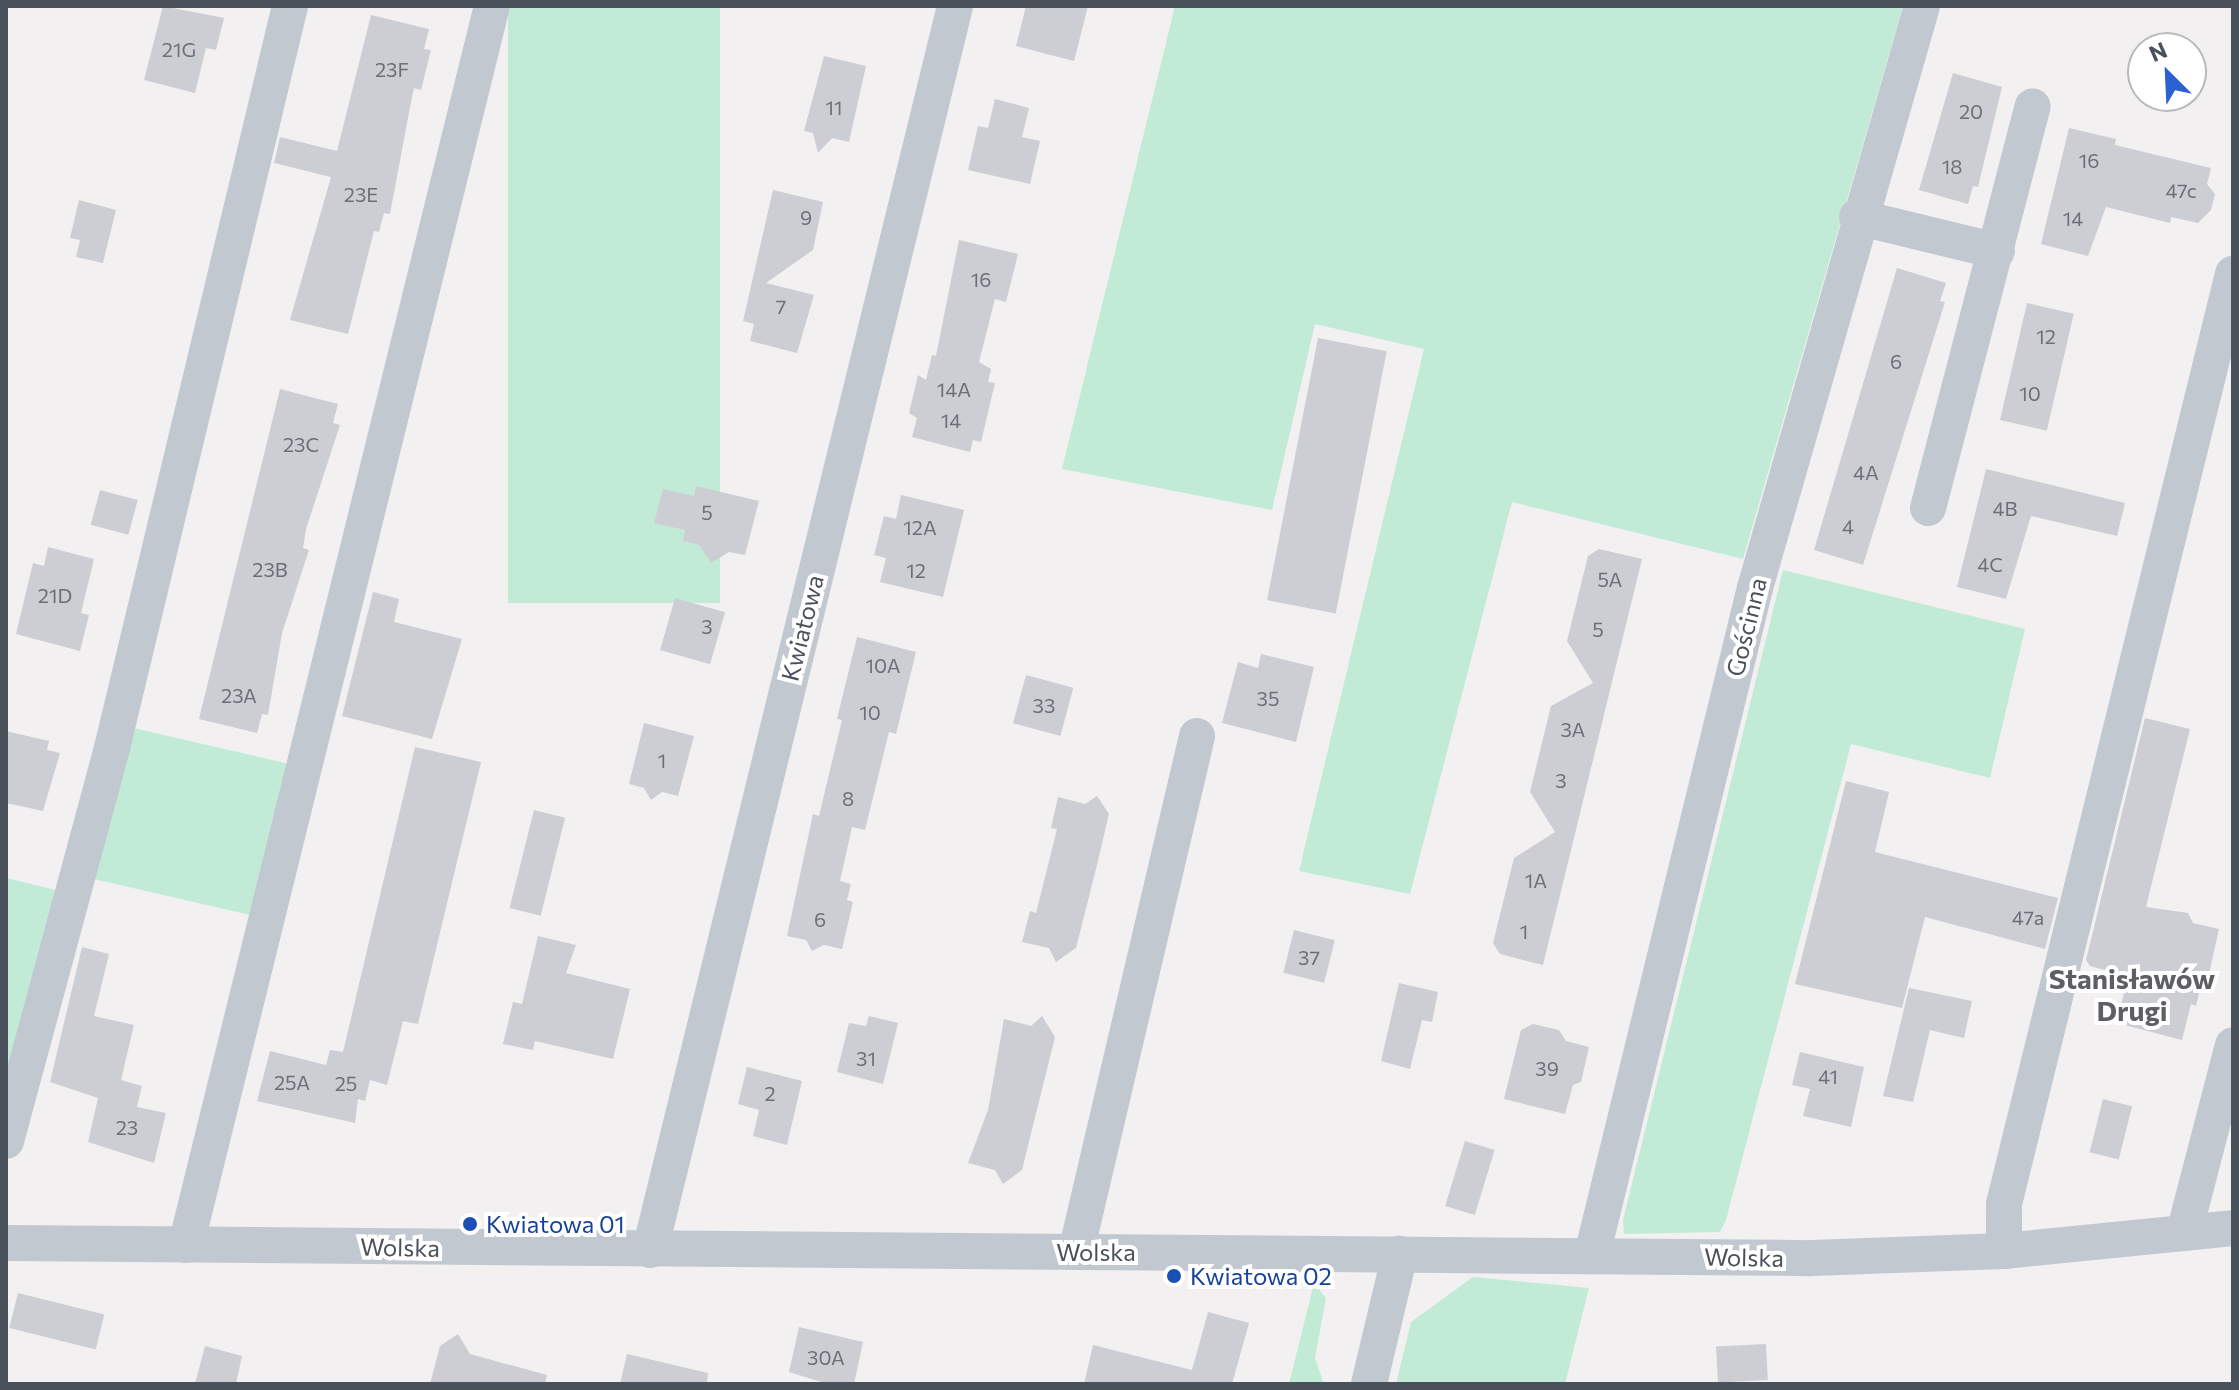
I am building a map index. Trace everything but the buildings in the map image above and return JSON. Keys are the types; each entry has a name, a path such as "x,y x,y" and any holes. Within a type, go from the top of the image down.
{"street":[{"path":"6,1141 112,748 290,6"},
{"path":"186,1245 492,6"},
{"name":"Kwiatowa","path":"650,1250 955,6"},
{"name":"Gościnna","path":"1592,1255 1755,588 1857,217 1922,6"},
{"path":"1928,508 2033,106"},
{"path":"1857,217 1997,251"},
{"path":"2004,1251 2004,1204 2233,274"},
{"path":"1076,1252 1197,736"},
{"path":"2184,1233 2233,1045"},
{"name":"Wolska","path":"6,1243 1812,1258 2004,1251 2233,1228"},
{"path":"1369,1384 1400,1254"}],"green space":[{"path":"508,6 720,6 720,603 508,603"},
{"path":"1175,6 1903,6 1743,559 1512,502 1410,894 1299,871 1424,349 1315,324 1272,510 1062,469"},
{"path":"1783,570 2025,629 1990,778 1851,744 1726,1220 1720,1232 1624,1234 1623,1220"},
{"path":"129,727 291,764 256,916 94,879"},
{"path":"6,878 60,891 6,1091"},
{"path":"1473,1277 1589,1288 1565,1384 1396,1384 1411,1322"},
{"path":"1314,1283 1326,1298 1315,1358 1324,1384 1289,1384"}],"place":[{"name":"Kwiatowa 01","path":"470,1224"},
{"name":"Kwiatowa 02","path":"1174,1276"}],"district":[{"name":"Stanisławów Drugi","path":"2132,994"}]}
